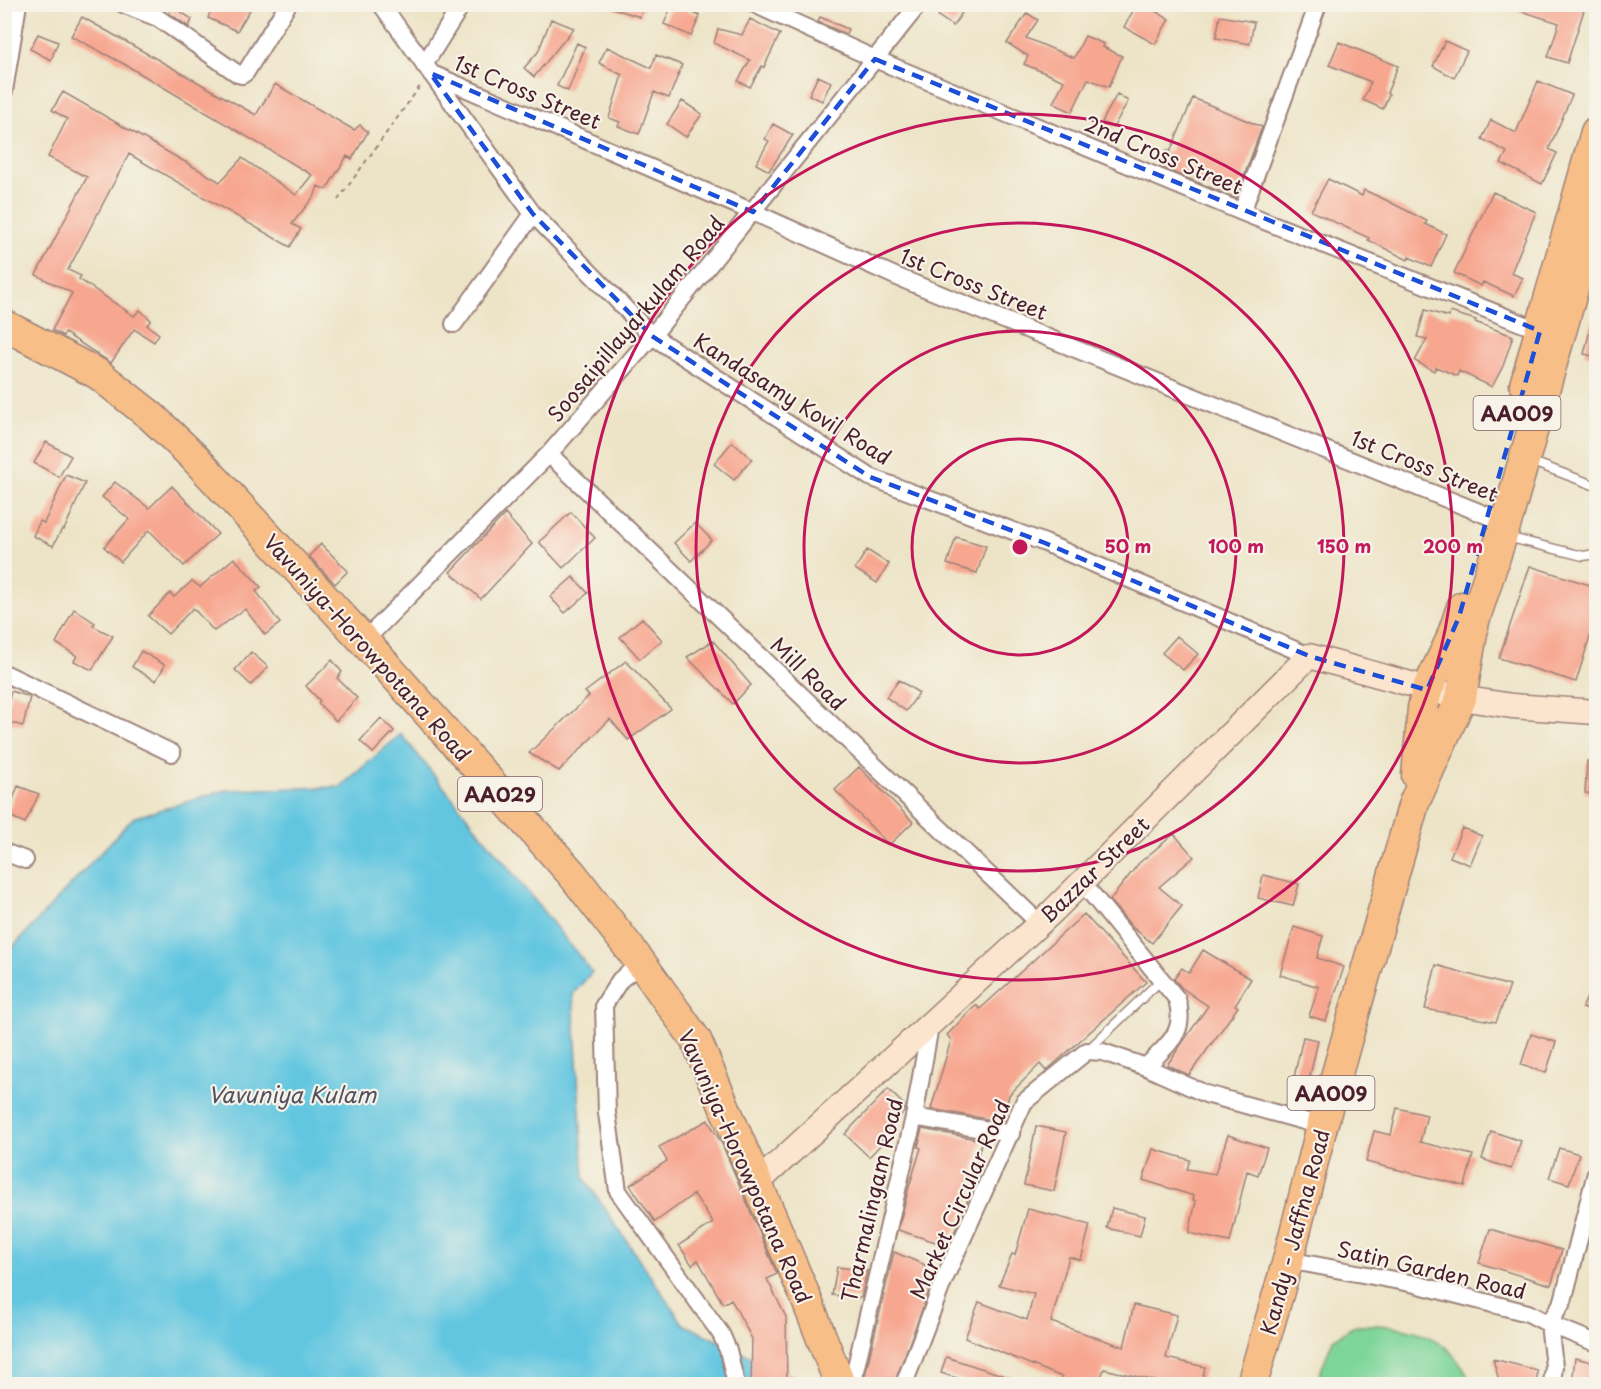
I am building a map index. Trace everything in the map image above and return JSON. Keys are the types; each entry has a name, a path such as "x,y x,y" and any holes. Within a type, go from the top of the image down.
{"highway":[{"name":"Kandy - Jaffna Road","path":"1252,1384 1288,1260 1322,1125 1414,803 1461,698 1474,621 1550,335 1596,132"},
{"name":"Kandy - Jaffna Road","path":"1550,335 1596,209"},
{"name":"Vavuniya-Horowpotana Road","path":"4,325 98,374 152,416 194,457 364,641 572,874 641,963 696,1040 840,1384"},
{"name":"Kandy - Jaffna Road","path":"1414,803 1423,708 1427,690 1498,524"}],"main road":[{"path":"1309,656 1461,698 1512,706 1596,712"},
{"name":"Bazzar Street","path":"757,1183 930,1026 1082,882 1309,656"}],"street":[{"path":"4,91 18,4"},
{"path":"123,4 159,11 242,75 288,4"},
{"name":"Kandasamy Kovil Road","path":"381,4 533,214 652,336 870,477 1046,543 1309,656"},
{"path":"427,69 462,4"},
{"name":"2nd Cross Street","path":"754,4 875,60 1216,199 1242,212 1550,335"},
{"name":"Soosaipillayarkulam Road","path":"364,641 549,454 652,336 919,4"},
{"path":"1242,212 1318,4"},
{"name":"1st Cross Street","path":"427,69 895,276 1498,524"},
{"path":"454,324 533,214"},
{"name":"Mill Road","path":"549,454 1039,923"},
{"path":"4,673 172,753"},
{"path":"4,852 25,860"},
{"path":"1082,882 1177,999 1181,1015 1178,1031 1146,1067"},
{"path":"641,963 620,980 604,1005 607,1113 618,1191 721,1334 728,1350 736,1384"},
{"name":"Tharmalingam Road","path":"852,1384 914,1117 930,1026"},
{"path":"1087,1051 1103,1052 1146,1067 1206,1094 1322,1125"},
{"name":"Market Circular Road","path":"911,1383 943,1282 1024,1102 1087,1051"},
{"path":"914,1117 1011,1134"},
{"path":"1552,1384 1554,1366 1549,1324 1563,1301 1596,1173"},
{"name":"Satin Garden Road","path":"1288,1260 1416,1284 1528,1314 1596,1343"}],"lane":[{"path":"1522,444 1596,486"},
{"path":"1498,524 1583,555 1596,554"},
{"path":"1087,1051 1161,980"}],"path":[{"path":"338,200 427,69"}],"highlighted area":[{"path":"875,59 1540,331 1459,617 1427,690 1309,656 1045,543 870,477 652,336 533,214 430,73 753,212"}],"green space":[{"path":"1356,1325 1398,1327 1412,1330 1437,1341 1457,1360 1470,1384 1316,1384 1333,1339"}],"water":[{"name":"Vavuniya Kulam","path":"401,734 592,972 573,994 584,1178 683,1324 808,1384 5,1384 5,949 11,949 133,818 226,790 340,787"}],"building":[{"path":"213,4 242,4 251,8 237,31 208,18"},
{"path":"610,4 644,4 640,17 609,7"},
{"path":"672,4 700,16 691,36 664,24"},
{"path":"946,4 968,4 953,26 938,16"},
{"path":"1137,4 1143,4 1169,19 1155,44 1124,27"},
{"path":"1508,4 1586,4 1567,63 1548,57 1559,23 1508,7"},
{"path":"173,7 192,19 189,27 169,13"},
{"path":"1027,13 1038,20 1026,38 1074,58 1085,36 1104,44 1103,47 1122,56 1109,87 1088,79 1072,112 1053,103 1064,81 1024,64 1028,56 1007,43"},
{"path":"1220,16 1254,22 1250,44 1216,38"},
{"path":"82,17 256,115 275,84 354,130 360,125 368,132 352,159 347,156 326,190 318,186 315,195 292,224 301,229 290,247 129,154 68,270 81,276 79,279 134,316 140,310 151,320 147,325 159,334 154,342 134,329 111,363 65,333 63,336 52,330 72,293 36,275 87,177 48,157 67,119 52,110 63,92 220,182 242,158 296,195 312,175 124,64 71,36"},
{"path":"820,17 848,29 846,34 818,22"},
{"path":"551,19 574,28 534,77 524,68 538,52"},
{"path":"750,19 780,34 764,67 762,66 750,87 738,81 750,60 714,43 718,29 742,35"},
{"path":"38,34 58,42 51,60 30,49"},
{"path":"1445,41 1467,51 1454,78 1433,66"},
{"path":"1339,42 1398,66 1383,109 1363,100 1371,82 1329,65"},
{"path":"577,43 585,47 568,91 557,86"},
{"path":"607,47 651,68 656,55 682,65 669,98 654,92 639,134 618,126 620,122 609,118 622,75 599,63"},
{"path":"818,76 831,82 822,101 809,95"},
{"path":"1538,81 1572,95 1549,149 1557,153 1542,184 1501,163 1507,152 1482,139 1491,120 1516,133"},
{"path":"1117,94 1128,101 1113,128 1102,122"},
{"path":"1193,98 1262,127 1236,198 1160,167 1167,150 1170,152"},
{"path":"682,101 702,114 686,137 667,124"},
{"path":"773,124 793,135 769,171 756,164 769,141 765,139"},
{"path":"1328,179 1362,196 1364,190 1386,200 1427,221 1425,224 1446,234 1431,267 1409,257 1408,260 1368,240 1369,238 1311,211"},
{"path":"1493,192 1536,212 1511,273 1523,278 1514,296 1483,282 1481,286 1454,273"},
{"path":"1425,310 1449,317 1450,312 1513,336 1503,366 1492,387 1459,371 1457,376 1436,367 1434,371 1415,361 1427,339 1417,337"},
{"path":"1592,322 1596,323 1596,357 1584,354"},
{"path":"46,442 71,456 59,477 34,463"},
{"path":"732,442 752,459 734,480 714,464"},
{"path":"66,475 85,483 64,530 62,529 53,546 33,536 40,521 44,523"},
{"path":"115,482 149,508 172,486 218,534 184,566 149,530 121,562 104,547 129,519 102,497"},
{"path":"571,512 595,538 563,568 539,542"},
{"path":"505,514 532,544 481,599 450,572"},
{"path":"695,523 712,540 691,561 674,543"},
{"path":"956,537 986,546 977,573 947,564"},
{"path":"321,544 348,571 335,584 309,556"},
{"path":"867,550 889,564 877,583 855,569"},
{"path":"234,558 261,587 256,591 280,623 265,635 245,609 214,631 193,608 168,634 148,616 170,593 174,597 192,581 200,587"},
{"path":"1530,566 1596,587 1596,617 1576,682 1499,658"},
{"path":"573,577 588,593 565,613 550,597"},
{"path":"74,609 95,623 93,626 113,636 92,670 74,661 77,656 56,643"},
{"path":"642,618 662,640 640,659 620,637"},
{"path":"1177,636 1198,654 1183,670 1162,653"},
{"path":"713,641 751,685 733,704 687,657"},
{"path":"141,651 165,665 156,681 132,667"},
{"path":"251,652 268,667 251,685 235,670"},
{"path":"332,660 342,672 337,678 357,698 336,721 318,703 320,701 306,686"},
{"path":"626,661 671,709 628,740 610,719 559,771 529,753 589,696 585,692"},
{"path":"899,680 919,693 906,711 886,697"},
{"path":"11,691 30,697 23,726 4,721"},
{"path":"381,718 394,731 373,753 360,741"},
{"path":"1587,761 1596,761 1596,794 1585,793"},
{"path":"859,767 913,822 889,845 835,790"},
{"path":"18,786 39,794 25,823 7,815"},
{"path":"1462,828 1482,836 1470,865 1450,857"},
{"path":"1174,834 1194,857 1159,887 1182,906 1152,943 1132,927 1110,900 1139,863"},
{"path":"1263,875 1299,884 1293,906 1258,898"},
{"path":"1084,914 1146,982 1046,1071 1040,1064 1009,1095 1003,1122 931,1109 951,1040 947,1035 976,1005 980,1009"},
{"path":"1294,927 1323,936 1317,958 1344,967 1326,1021 1309,1016 1319,987 1280,975"},
{"path":"1203,950 1251,979 1235,1005 1238,1007 1189,1075 1167,1065 1208,1006 1182,988 1174,979 1182,968 1189,973"},
{"path":"1436,965 1510,986 1496,1022 1425,1009"},
{"path":"1596,979 1596,1012 1582,1008"},
{"path":"1531,1034 1556,1042 1546,1073 1521,1065"},
{"path":"1303,1037 1318,1040 1308,1085 1293,1082"},
{"path":"888,1089 905,1106 904,1112 880,1137 884,1141 869,1157 845,1134"},
{"path":"1397,1108 1427,1115 1420,1142 1473,1155 1465,1186 1366,1162 1374,1131 1391,1135"},
{"path":"708,1120 722,1144 777,1274 767,1279 786,1317 787,1384 751,1384 752,1339 731,1299 723,1304 698,1260 692,1265 679,1245 713,1223 694,1194 655,1222 630,1185 667,1161 659,1147"},
{"path":"1036,1126 1066,1132 1054,1191 1024,1185"},
{"path":"922,1129 982,1140 973,1174 976,1174 965,1208 948,1246 898,1230 921,1148 918,1147"},
{"path":"1491,1131 1521,1141 1511,1169 1482,1159"},
{"path":"1228,1135 1267,1148 1258,1175 1247,1171 1230,1242 1189,1233 1196,1201 1193,1200 1194,1196 1143,1180 1153,1149 1190,1160 1187,1169 1215,1174"},
{"path":"1559,1148 1579,1154 1569,1184 1549,1178"},
{"path":"1112,1208 1145,1216 1140,1236 1107,1228"},
{"path":"1028,1209 1090,1225 1081,1260 1069,1257 1051,1322 1124,1347 1134,1305 1177,1315 1166,1358 1205,1367 1201,1384 1168,1384 1104,1369 1099,1384 1059,1384 1062,1377 965,1338 979,1302 1027,1320 1034,1294 999,1285 1012,1254 1015,1255"},
{"path":"1490,1229 1562,1250 1551,1285 1479,1263"},
{"path":"894,1252 937,1270 894,1384 863,1384"},
{"path":"837,1267 867,1271 861,1298 832,1295"},
{"path":"946,1357 1024,1382 1023,1384 975,1384 941,1373"},
{"path":"1575,1358 1596,1363 1596,1384 1572,1384"},
{"path":"1493,1359 1537,1370 1537,1384 1500,1384"}]}
